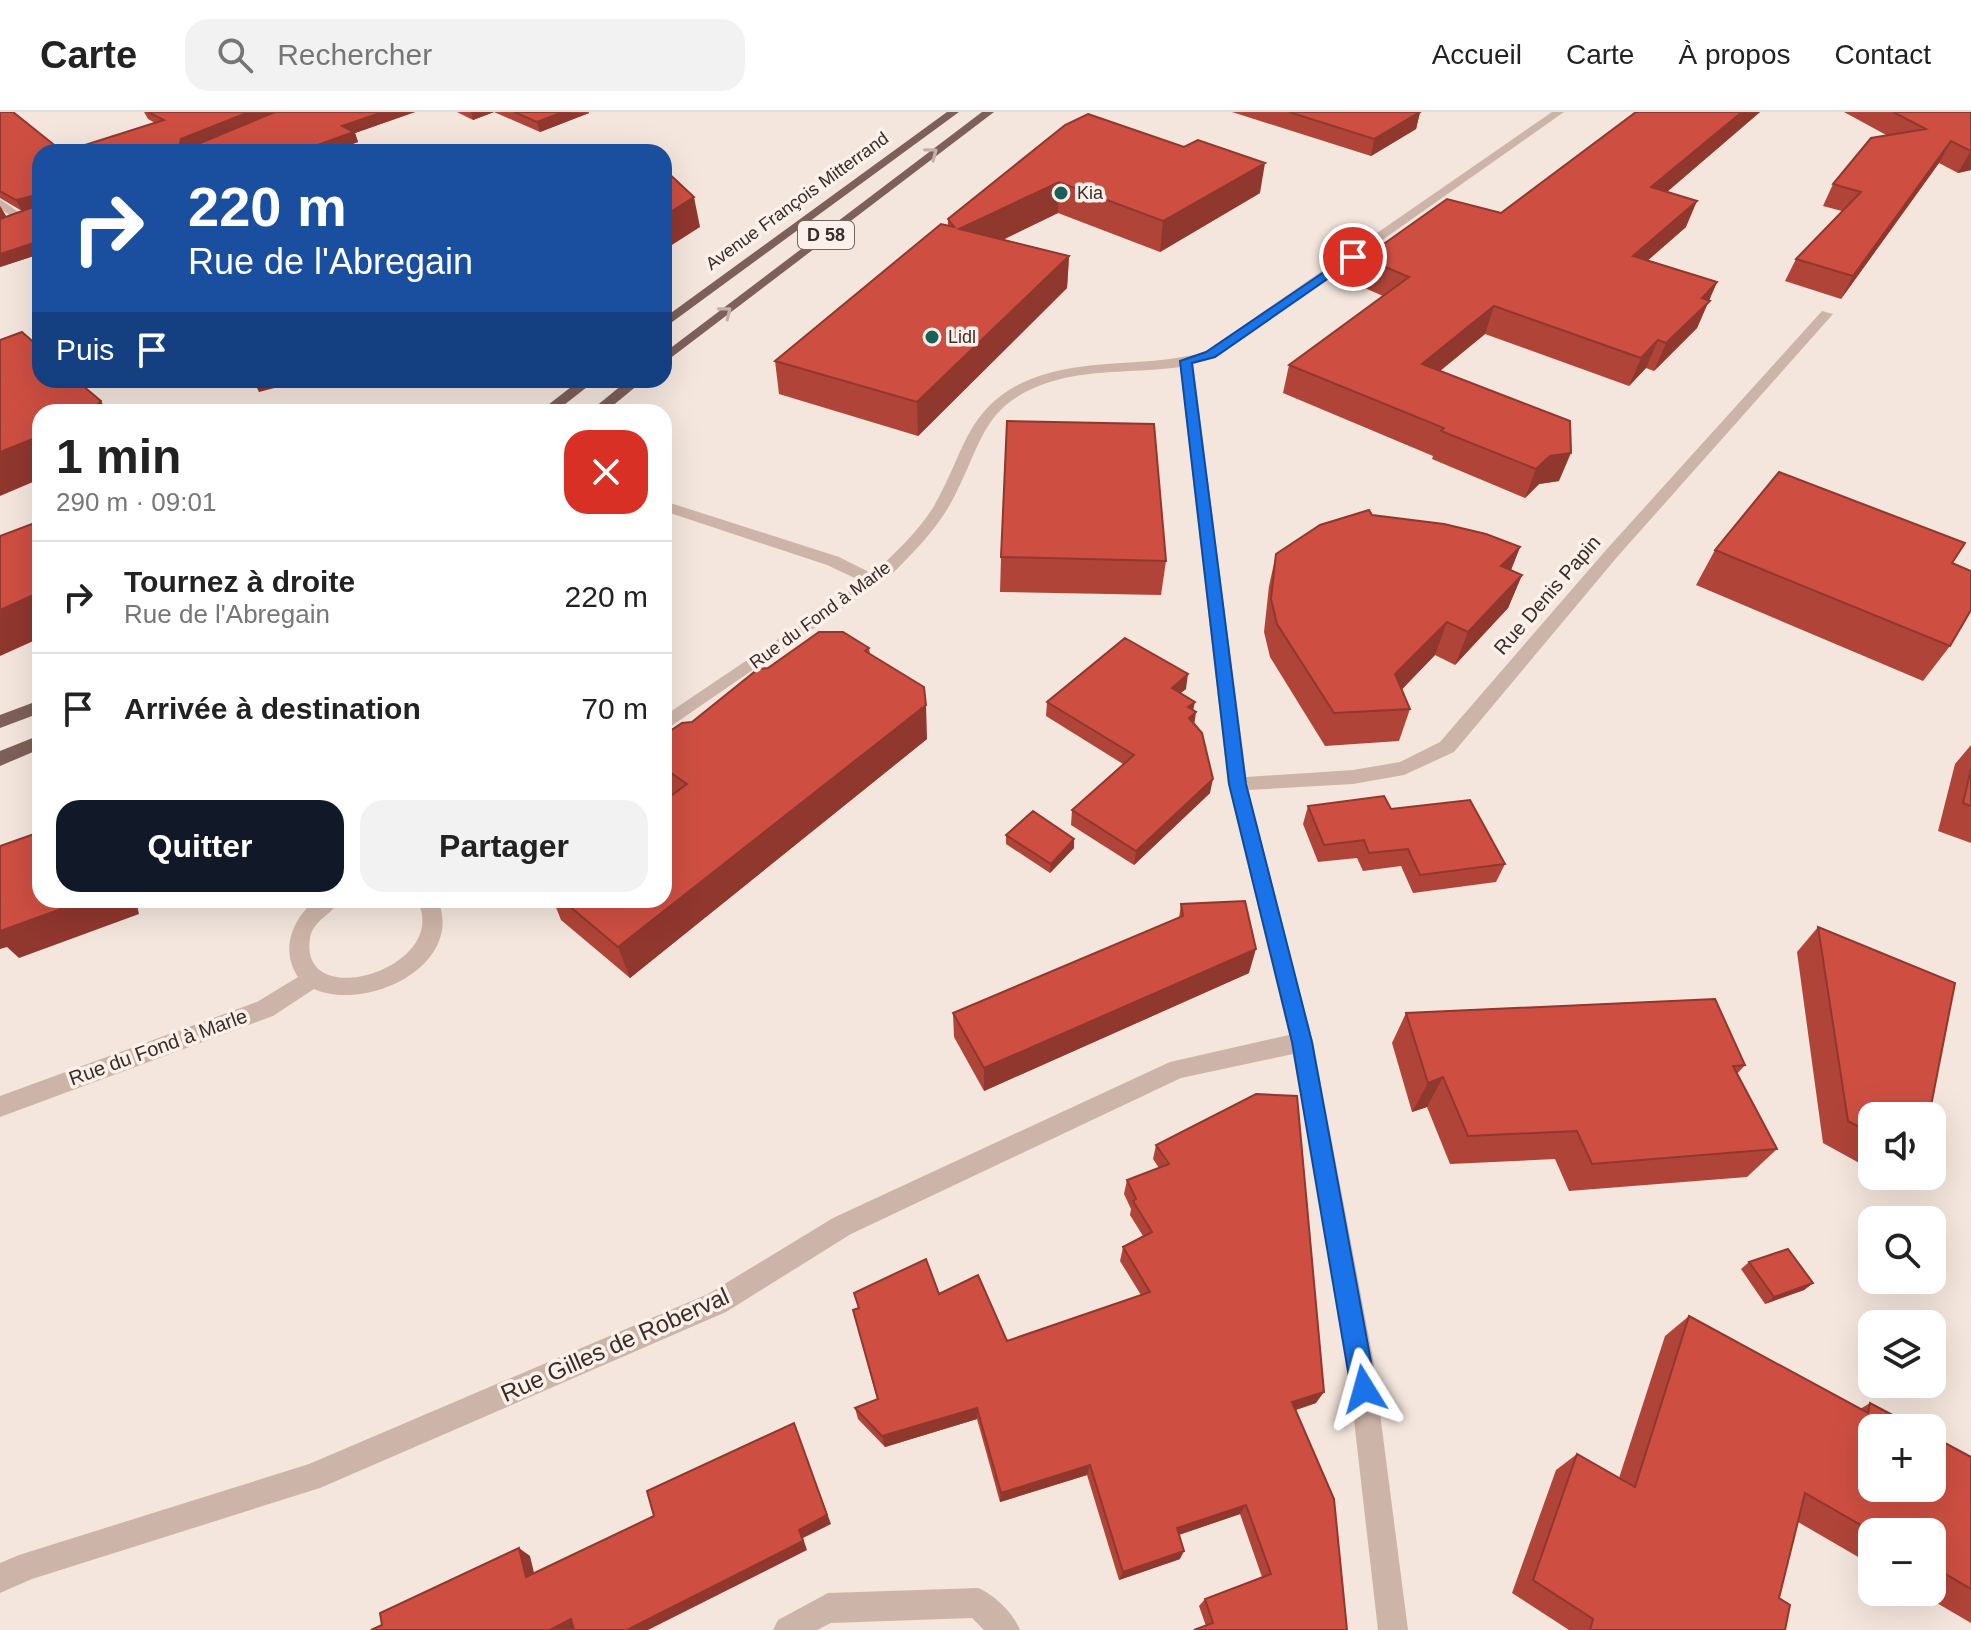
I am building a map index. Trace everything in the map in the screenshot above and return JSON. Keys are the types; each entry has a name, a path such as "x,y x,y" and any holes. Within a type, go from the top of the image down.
{"main road":[{"name":"Avenue François Mitterrand","path":"672,318 954,112"},
{"name":"D 58","path":"672,353 989,112"},
{"path":"557,404 578,388"},
{"path":"606,404 627,388"},
{"path":"0,722 32,709"},
{"path":"0,759 32,745"}],"street":[{"name":"Rue du Fond à Marle","path":"672,720 875,581 924,531 946,498 974,429 1010,396 1065,373 1186,361 1210,355 1559,112"},
{"path":"0,202 15,220 32,214"},
{"name":"Rue Denis Papin","path":"1237,784 1353,777 1404,768 1447,747 1612,553 1827,314"},
{"path":"1186,361 1237,784 1302,1042 1360,1359 1393,1630"},
{"path":"672,509 833,561 875,581"},
{"path":"321,908 301,933 297,950 301,967 312,979 330,986 349,988 392,976 410,964 424,950 432,933 430,908"},
{"name":"Rue du Fond à Marle","path":"0,1107 265,1009 312,979"},
{"name":"Rue Gilles de Roberval","path":"0,1578 29,1565 310,1478 717,1303 842,1226 1178,1069 1302,1042"},
{"path":"788,1630 828,1608 978,1603 1005,1630"}],"building":[{"path":"0,112 13,112 53,144 32,144 32,196 16,200 0,191"},
{"path":"148,112 249,112 181,139 180,144 88,144 164,120"},
{"path":"275,112 383,112 342,126 354,132 320,144 198,144"},
{"path":"514,112 563,112 537,122"},
{"path":"1289,112 1420,112 1374,139"},
{"path":"1636,112 1742,112 1651,187 1697,201 1633,256 1717,282 1702,298 1710,301 1666,343 1658,340 1641,358 1494,306 1422,364 1570,421 1571,453 1550,456 1536,469 1289,365 1409,277 1364,258 1447,199 1501,213"},
{"path":"1893,112 1971,112 1971,151 1951,141 1853,276 1796,259 1861,192 1833,184 1871,138 1926,129"},
{"path":"1088,114 1184,147 1198,140 1265,163 1163,221 1059,182 959,229 1069,256 917,402 775,361 941,224 954,227 948,219 1065,125"},
{"path":"672,176 694,197 672,211"},
{"path":"32,207 32,244 0,254 0,219"},
{"path":"22,332 32,341 32,388 86,388 101,401 98,404 32,404 32,439 0,452 0,340"},
{"path":"1007,421 1154,424 1166,561 1001,557"},
{"path":"1779,472 1965,543 1952,563 1971,571 1971,610 1950,646 1715,550"},
{"path":"1369,510 1372,515 1444,524 1486,534 1520,547 1501,566 1522,575 1468,632 1447,622 1395,674 1410,709 1334,713 1277,624 1271,599 1276,554 1320,525"},
{"path":"32,524 32,596 0,610 0,536"},
{"path":"819,632 843,632 869,648 865,651 924,687 926,705 672,905 672,795 687,784 672,774 672,730 682,723 692,722 758,669 768,668"},
{"path":"1125,638 1188,674 1172,688 1195,702 1188,707 1196,712 1189,718 1202,733 1213,779 1136,851 1072,810 1134,755 1047,702"},
{"path":"1971,769 1971,806 1963,803"},
{"path":"1384,796 1391,809 1470,800 1505,864 1420,875 1408,849 1369,853 1364,840 1324,845 1308,806"},
{"path":"1033,811 1074,839 1051,864 1006,835"},
{"path":"32,835 32,908 64,908 0,931 0,846"},
{"path":"1245,901 1256,949 984,1068 953,1013 1183,916 1181,904"},
{"path":"572,908 668,908 618,947"},
{"path":"1818,927 1955,983 1932,1102 1858,1102 1858,1126 1848,1121"},
{"path":"1715,999 1745,1065 1733,1066 1777,1149 1592,1164 1577,1131 1468,1136 1443,1077 1428,1083 1406,1013"},
{"path":"1256,1094 1297,1096 1324,1392 1292,1402 1334,1499 1347,1630 1194,1630 1213,1623 1205,1599 1271,1574 1246,1505 1177,1528 1184,1551 1123,1572 1090,1465 1001,1493 977,1408 882,1436 855,1408 878,1399 853,1310 859,1308 854,1293 926,1259 939,1294 978,1275 1007,1341 1150,1292 1123,1247 1152,1232 1133,1201 1136,1199 1127,1180 1169,1164 1156,1145"},
{"path":"1788,1249 1813,1283 1774,1297 1749,1262"},
{"path":"1689,1316 1868,1413 1870,1403 1891,1414 1858,1414 1858,1502 1946,1502 1946,1444 1971,1457 1971,1589 1946,1574 1946,1518 1858,1518 1858,1523 1805,1493 1779,1598 1790,1605 1785,1630 1590,1630 1593,1619 1533,1580 1577,1454 1635,1487"},
{"path":"794,1423 827,1515 799,1530 803,1541 627,1630 574,1630 571,1619 550,1630 371,1630 382,1625 380,1613 519,1548 526,1577 654,1516 647,1491"}],"place":[{"name":"Kia","path":"1061,193"},
{"name":"Lidl","path":"932,337"}],"route":[{"path":"1353,257 1210,355 1186,361 1237,784 1302,1042 1364,1389"}]}
